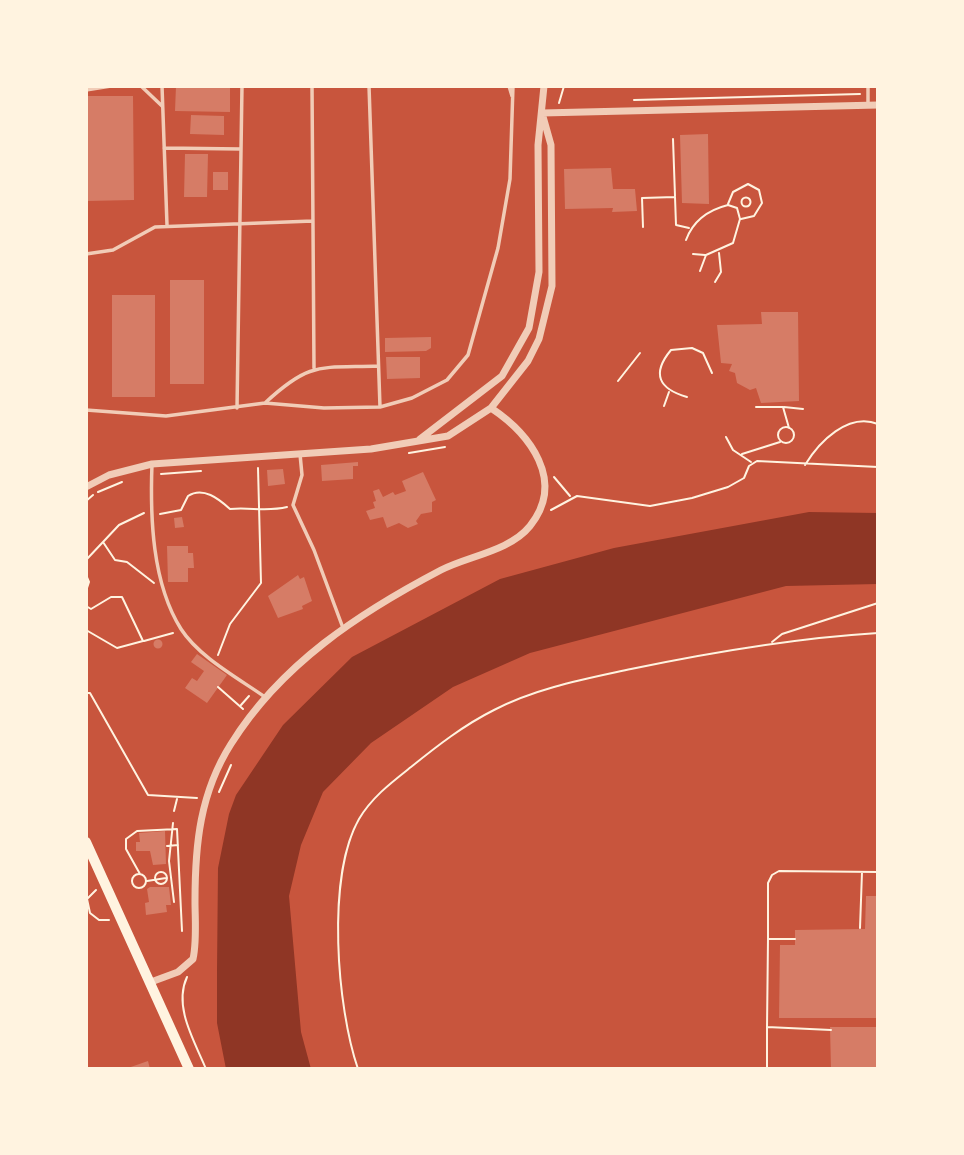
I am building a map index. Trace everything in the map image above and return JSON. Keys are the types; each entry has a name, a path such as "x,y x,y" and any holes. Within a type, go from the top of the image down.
{"main road":[{"path":"86,842 189,1069"}],"street":[{"path":"419,439 502,376 529,328 539,272 538,145 544,86"},
{"path":"542,113 878,104"},
{"path":"86,487 109,475 152,464 371,449 448,436 491,408 528,361 539,340 552,286 551,145 542,113"},
{"path":"151,982 178,972 193,959 195,854 200,816 222,758 265,697 290,671 343,628 442,570 515,540 532,524 543,499 542,465 523,434 491,408"}],"lane":[{"path":"86,90 111,86"},
{"path":"141,86 163,106"},
{"path":"162,86 167,225"},
{"path":"237,408 242,86"},
{"path":"312,86 314,368"},
{"path":"369,86 380,407"},
{"path":"86,410 166,416 265,403 324,408 380,407 436,387 456,372 468,355 508,204 511,86"},
{"path":"868,86 868,105"},
{"path":"164,148 240,149"},
{"path":"86,254 106,252 140,233 167,225 313,222"},
{"path":"265,403 291,380 314,368 378,366"},
{"path":"299,452 301,480 292,498 293,505 314,550 343,628"},
{"path":"152,464 155,547 166,591 181,629 214,661 265,697"}],"path":[{"path":"559,103 564,86"},
{"path":"626,101 869,94"},
{"path":"673,139 676,225 690,228"},
{"path":"728,205 728,200 739,187 748,184 759,190 762,203 760,209 754,216 740,219"},
{"path":"643,227 642,198 676,197"},
{"path":"737,208 743,204"},
{"path":"685,240 690,228 704,215 728,205 737,208"},
{"path":"693,254 719,252 733,243 740,219 737,208"},
{"path":"715,282 721,272 719,252"},
{"path":"700,271 706,255"},
{"path":"687,397 669,391 661,382 660,369 671,350 692,348 702,353 712,373"},
{"path":"618,381 640,353"},
{"path":"664,407 669,391"},
{"path":"756,407 803,409"},
{"path":"742,454 793,438 783,407"},
{"path":"804,466 829,436 860,422 878,424"},
{"path":"782,441 779,432 784,427 789,428"},
{"path":"726,437 733,450 752,463 774,460 804,466 878,467"},
{"path":"548,512 570,497 631,505 660,504 728,487 744,478 752,463"},
{"path":"214,661 230,624 261,583 258,467"},
{"path":"554,477 570,497"},
{"path":"86,560 129,518 153,513 173,513 181,510 188,496 199,492 218,498 230,509 243,507 269,512 293,505"},
{"path":"103,542 115,560 127,562 166,591"},
{"path":"86,575 89,582 86,591"},
{"path":"86,606 97,608 111,597 122,597 144,641"},
{"path":"770,644 782,634 878,603"},
{"path":"86,630 117,648 181,629"},
{"path":"358,1069 344,1015 340,910 346,854 359,820 379,792 450,736 506,705 552,688 598,676 770,644 878,633"},
{"path":"218,687 245,710"},
{"path":"240,706 252,688"},
{"path":"86,692 148,795 198,798"},
{"path":"219,795 233,760"},
{"path":"174,811 177,798"},
{"path":"173,823 167,862 172,902 180,902"},
{"path":"146,881 126,849 126,839 136,831 178,830 182,931"},
{"path":"168,846 179,845"},
{"path":"767,1069 768,883 772,875 779,871 878,872"},
{"path":"155,879 160,872 169,878"},
{"path":"860,928 862,872"},
{"path":"140,874 134,876 133,885 141,887 146,881 179,877"},
{"path":"155,879 162,884 169,878"},
{"path":"96,890 87,900 86,907 90,914 99,920 110,920"},
{"path":"768,939 795,939"},
{"path":"188,974 184,984 184,1013 206,1069"},
{"path":"767,1027 831,1030"}],"shaded area":[{"path":"809,512 878,513 878,584 786,586 530,653 453,687 371,743 323,792 301,845 289,896 301,1032 311,1069 226,1069 217,1023 218,868 229,814 236,795 283,725 352,657 500,579 614,548"}],"building":[{"path":"176,86 230,86 230,112 175,111"},
{"path":"86,96 133,96 134,200 86,201"},
{"path":"191,115 224,116 224,135 190,134"},
{"path":"708,134 709,204 682,203 680,135"},
{"path":"185,154 208,154 207,197 184,197"},
{"path":"611,168 613,189 635,189 637,211 612,212 613,208 565,209 564,169"},
{"path":"213,172 228,172 228,190 213,190"},
{"path":"170,280 204,280 204,384 170,384"},
{"path":"112,295 155,295 155,397 112,397"},
{"path":"761,312 798,312 799,401 761,403 756,388 750,390 737,383 735,373 729,371 732,364 721,363 717,325 762,324"},
{"path":"431,337 431,348 426,351 385,352 385,338"},
{"path":"386,357 420,357 420,378 387,379"},
{"path":"358,462 358,466 353,466 353,479 322,481 321,465"},
{"path":"283,469 285,484 268,486 267,470"},
{"path":"423,472 436,500 432,502 432,512 421,514 416,521 418,524 408,528 399,523 387,528 383,517 370,520 366,511 375,508 373,491 379,489 383,497 393,492 395,495 406,491 402,481"},
{"path":"182,517 184,527 175,528 174,518"},
{"path":"167,546 188,546 188,553 193,553 194,568 188,568 188,582 168,582"},
{"path":"298,575 300,579 304,577 312,601 302,606 303,609 278,618 268,596"},
{"path":"158,639 163,644 158,649 153,644"},
{"path":"197,654 227,675 207,703 185,688 192,678 197,681 204,671 191,662"},
{"path":"165,831 166,864 153,865 150,851 136,851 136,842 140,842 139,833"},
{"path":"169,887 171,905 166,905 167,912 146,915 145,903 149,902 147,889"},
{"path":"866,896 878,896 878,1018 779,1018 780,945 795,945 795,930 865,929"},
{"path":"830,1027 878,1027 878,1069 831,1069"},
{"path":"148,1061 150,1069 125,1069"}]}
